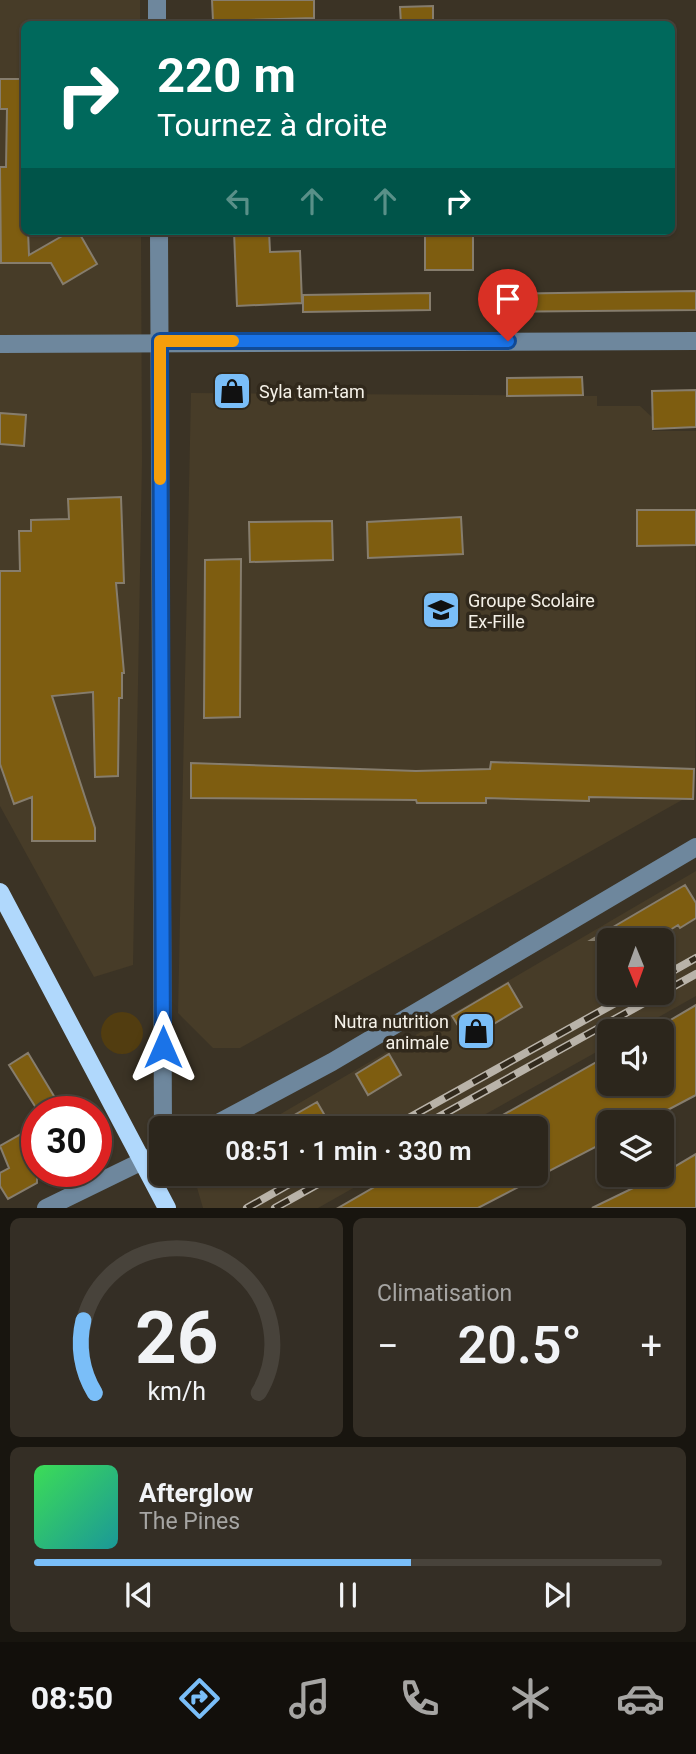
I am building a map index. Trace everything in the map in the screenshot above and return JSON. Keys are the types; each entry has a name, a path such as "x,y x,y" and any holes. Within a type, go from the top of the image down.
{"main road":[{"path":"0,892 167,1208"}],"street":[{"path":"157,0 157,21"},
{"path":"159,235 163,1116"},
{"path":"0,344 160,341 696,341"},
{"path":"231,1116 332,1062 696,847"},
{"path":"46,1208 149,1158"}],"shaded area":[{"path":"0,0 140,0 140,21 21,21 21,235 141,235 142,460 133,965 94,977 0,806"},
{"name":"Groupe Scolaire Ex-Fille","path":"191,393 597,396 597,406 640,406 653,418 653,431 696,431 695,800 682,800 240,1048 213,1048 178,1013"},
{"path":"696,871 696,996 655,1019 597,1019 597,1052 482,1116 277,1116 597,929 597,1005 674,1005 674,928 599,928"},
{"path":"122,1012 137,1018 143,1033 137,1048 122,1054 107,1048 101,1033 107,1018"},
{"path":"197,1186 357,1186 318,1208 203,1208"}],"building":[{"path":"212,0 314,0 314,18 213,21"},
{"path":"433,6 433,21 401,21 400,7"},
{"path":"0,79 21,79 21,235 28,235 29,255 64,235 80,235 97,264 63,284 51,263 1,263 0,167 6,167 7,109 0,109"},
{"path":"234,235 269,235 270,252 300,251 302,303 237,306"},
{"path":"425,235 473,235 473,270 425,270"},
{"path":"696,291 696,310 491,312 490,294"},
{"path":"430,293 430,310 303,312 303,295"},
{"path":"582,377 583,395 507,396 507,378"},
{"path":"696,390 696,427 653,429 652,391"},
{"path":"0,413 26,415 24,446 0,444"},
{"path":"121,497 124,583 116,583 124,673 122,698 119,698 118,776 95,777 93,692 52,696 95,828 95,841 32,841 32,797 14,804 0,764 0,571 20,571 19,531 31,531 31,520 69,519 68,499"},
{"path":"637,510 696,510 696,545 637,546"},
{"path":"461,517 463,554 368,558 367,522"},
{"path":"332,521 333,560 250,562 249,522"},
{"path":"241,559 240,717 204,718 205,560"},
{"path":"491,762 694,769 693,799 589,797 589,801 486,798 486,803 417,803 416,800 191,798 191,763 416,771 490,769"},
{"path":"685,885 696,903 696,918 680,928 678,925 673,928 612,928"},
{"path":"508,983 522,1007 467,1040 452,1016"},
{"path":"696,1005 696,1095 668,1110 597,1110 597,1146 548,1172 548,1116 501,1116 597,1062 597,1096 674,1096 672,1019"},
{"path":"28,1053 54,1096 29,1096 9,1065"},
{"path":"389,1054 401,1075 368,1095 356,1074"},
{"path":"317,1102 325,1116 293,1116"},
{"path":"21,1134 21,1187 30,1187 8,1199 0,1186 0,1173 9,1168 0,1146"},
{"path":"696,1154 696,1208 592,1208 635,1187 674,1187 674,1167"},
{"path":"376,1186 520,1186 478,1208 338,1208"}],"railway":[{"path":"674,970 696,958"},
{"path":"440,1116 696,974"},
{"path":"412,1116 612,1005"},
{"path":"247,1208 286,1186"},
{"path":"275,1208 314,1186"}],"slow traffic":[{"path":"160,479 160,341 233,341"}],"place":[{"name":"Syla tam-tam","path":"232,391"},
{"name":"Groupe Scolaire Ex-Fille","path":"441,610"},
{"name":"Nutra nutrition animale","path":"476,1031"}],"route":[{"path":"163,1047 160,341 508,341"}]}
